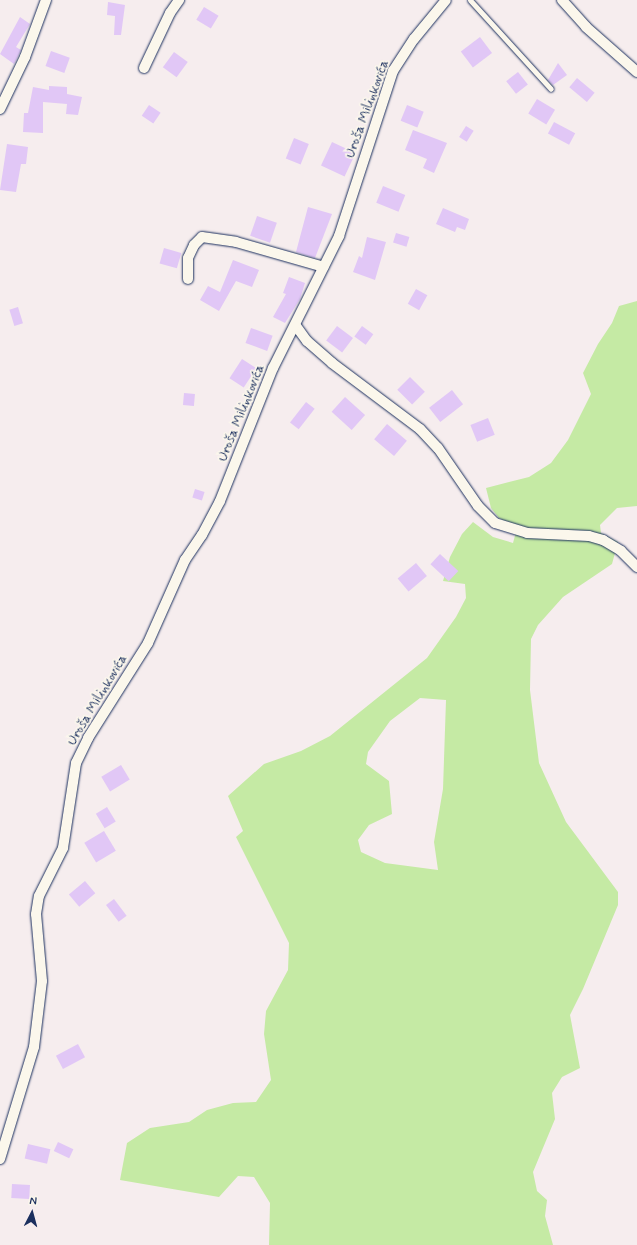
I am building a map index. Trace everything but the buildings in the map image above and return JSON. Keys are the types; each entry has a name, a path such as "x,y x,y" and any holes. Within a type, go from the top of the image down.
{"street":[{"path":"0,109 25,57 46,0"},
{"path":"144,68 170,13 179,0"},
{"name":"Uroša Milinkovića","path":"0,1159 34,1047 42,981 36,914 40,896 63,848 76,763 88,738 148,643 185,560 216,508 273,368 296,326 339,236 393,71 414,39 446,0"},
{"path":"562,0 586,27 637,72"},
{"path":"188,279 188,258 194,245 202,238 236,242 324,267"},
{"path":"296,326 307,341 332,363 420,429 438,448 478,506 495,523 527,533 589,536 603,540 621,551 637,567"}],"lane":[{"path":"470,0 552,89"}],"green space":[{"path":"637,301 637,506 617,508 600,525 601,533 618,542 612,564 563,597 538,625 531,639 530,690 539,763 566,822 618,892 618,905 583,989 570,1015 580,1068 562,1077 552,1093 555,1119 533,1172 537,1191 547,1200 545,1216 553,1245 269,1245 270,1203 254,1177 238,1176 219,1197 120,1180 127,1143 150,1128 189,1122 207,1110 233,1103 256,1102 271,1080 264,1034 266,1011 288,970 289,943 236,837 243,831 228,796 264,764 301,751 330,736 427,658 456,617 466,598 465,584 443,581 450,557 462,534 473,522 493,537 513,543 517,528 499,518 491,508 486,488 529,477 551,463 568,440 591,394 583,373 598,344 612,323 619,306","holes":["420,698 446,700 443,789 434,842 438,870 385,863 361,852 358,840 369,825 392,814 389,781 366,764 368,752 390,721"]}]}
